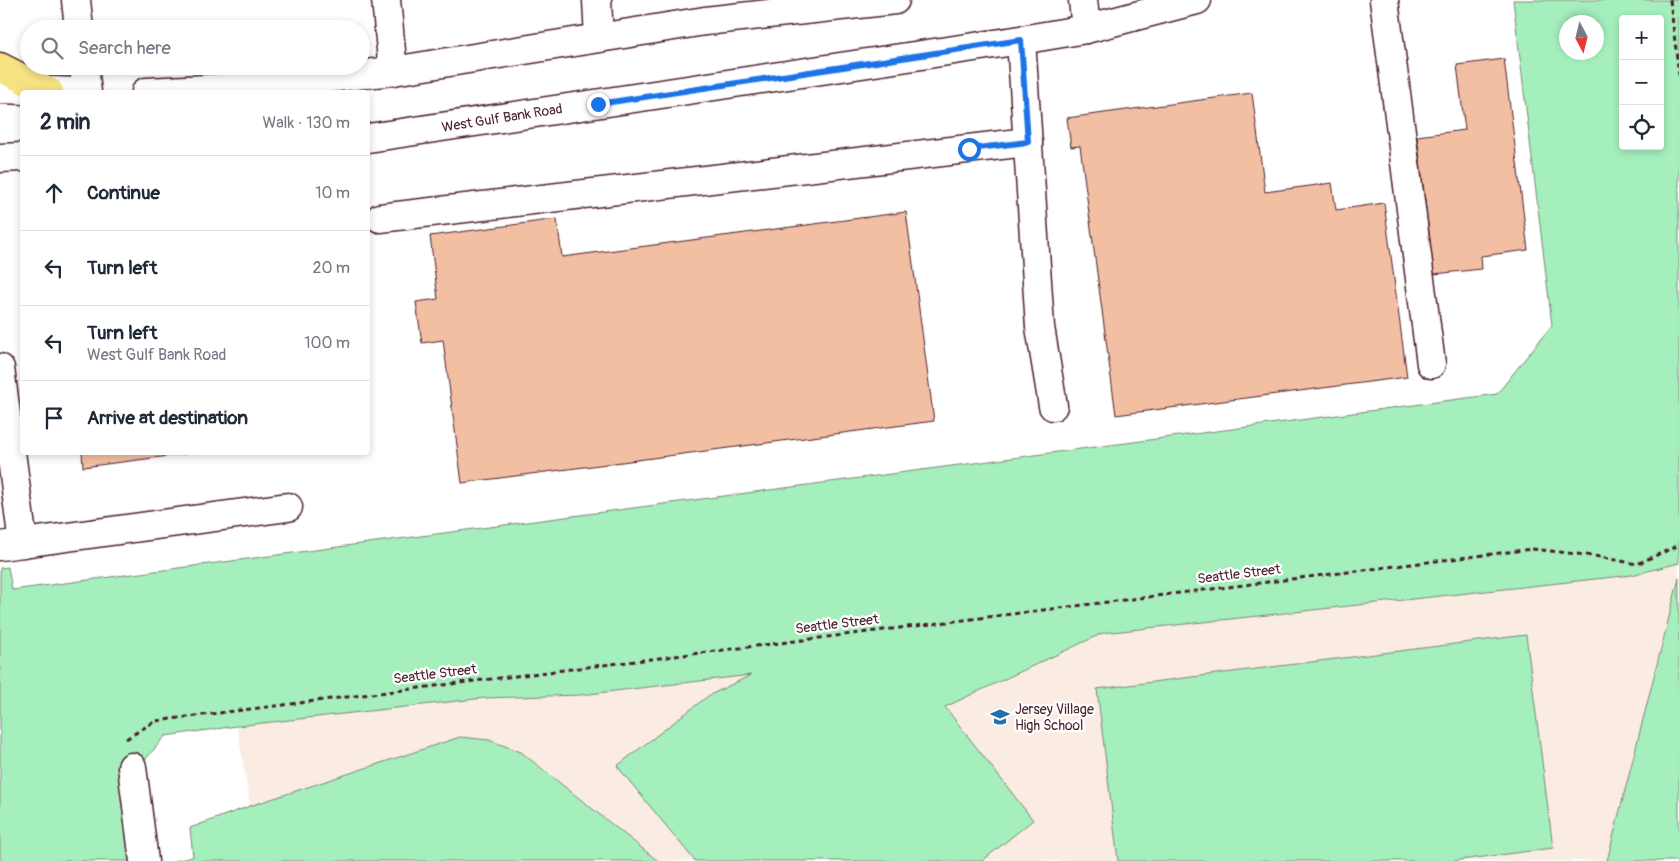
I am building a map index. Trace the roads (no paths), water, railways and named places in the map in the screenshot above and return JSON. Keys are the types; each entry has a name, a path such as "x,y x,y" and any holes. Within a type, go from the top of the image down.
{"main road":[{"path":"0,67 45,90"}],"street":[{"path":"76,0 78,20"},
{"path":"386,0 393,71"},
{"path":"596,0 599,38"},
{"path":"1083,0 1086,29"},
{"name":"West Gulf Bank Road","path":"370,138 1021,40 1086,29 1197,0"},
{"path":"1384,0 1431,364"},
{"path":"370,73 599,38 703,11 885,1"},
{"path":"1021,40 1040,327 1053,406"},
{"path":"85,75 87,90"},
{"path":"186,90 245,87 356,75"},
{"path":"0,90 20,91"},
{"path":"380,218 1028,142"},
{"path":"0,158 20,156"},
{"path":"0,368 12,545 288,507"},
{"path":"132,767 144,861"}],"place":[{"name":"Jersey Village High School","path":"1000,717"}]}
